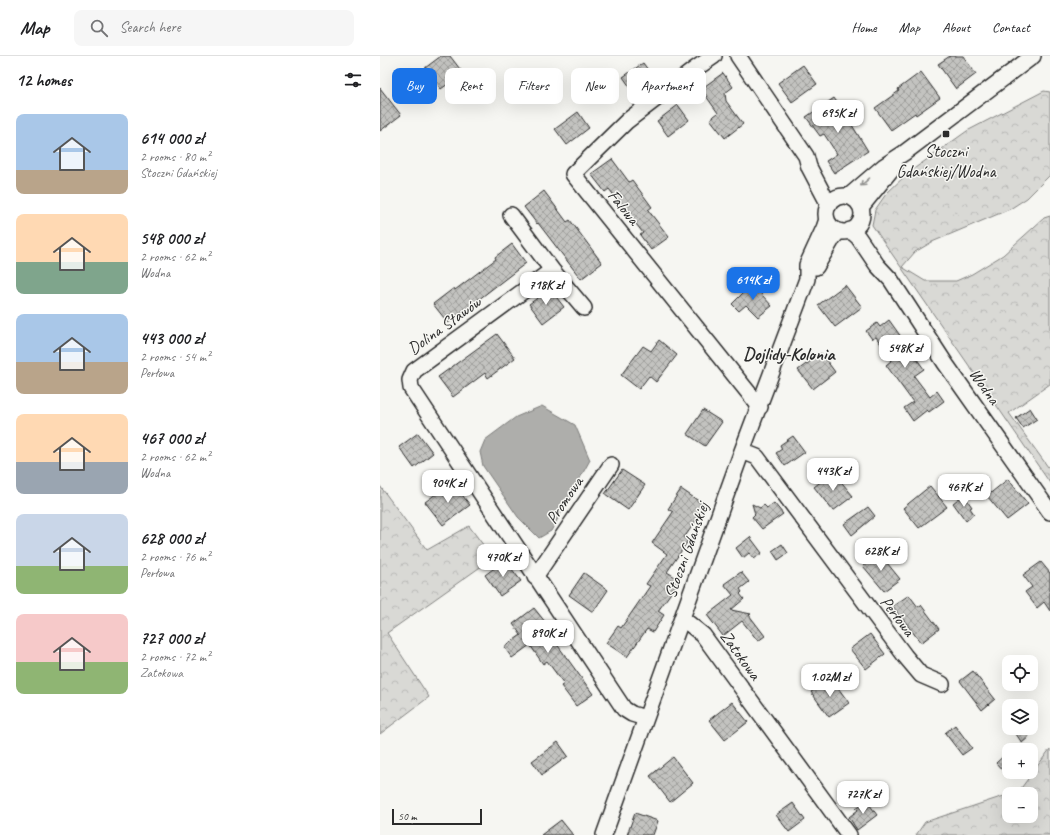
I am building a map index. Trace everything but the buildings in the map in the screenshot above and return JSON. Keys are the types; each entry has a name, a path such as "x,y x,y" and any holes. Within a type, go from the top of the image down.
{"street":[{"name":"Falowa","path":"714,56 627,121 573,174 760,407"},
{"path":"738,56 806,156 814,163 836,204 834,228 853,222 854,199 836,204"},
{"name":"Stoczni Gdańskiej","path":"807,279 807,265 836,204 884,166 904,153 1033,56"},
{"name":"Stoczni Gdańskiej","path":"604,835 742,451 760,407 807,279 833,238 853,222 904,153"},
{"path":"511,215 552,270 584,308"},
{"name":"Wodna","path":"853,222 885,258 891,280 945,363 1050,512"},
{"name":"Dolina Stawów","path":"552,270 414,371 410,380 411,388 624,709 632,714 645,718"},
{"name":"Perłowa","path":"742,451 757,457 905,656 921,675 942,684"},
{"name":"Promowa","path":"535,577 611,465"},
{"name":"Zatokowa","path":"682,618 703,635 849,835"}],"green space":[{"path":"1044,91 1050,92 1050,175 1027,198 1010,209 932,242 915,252 902,267 925,281 956,281 972,274 1003,255 1044,218 1050,216 1050,384 1009,413 1048,467 1050,466 1050,483 872,225 875,210 886,194 908,173 967,131"},
{"path":"380,486 427,550 469,526 493,558 387,633 429,697 380,734"},
{"path":"1050,749 1050,835 916,835 925,822 1002,796 1002,823 1038,823 1038,787 1022,787 1028,779 1038,779 1038,765"}],"shaded area":[{"path":"542,406 575,425 590,460 551,531 539,538 518,517 483,466 480,452 485,440 516,417"}],"place":[{"name":"Stoczni Gdańskiej/Wodna","path":"946,134"}],"district":[{"name":"Dojlidy-Kolonia","path":"789,354"}]}
